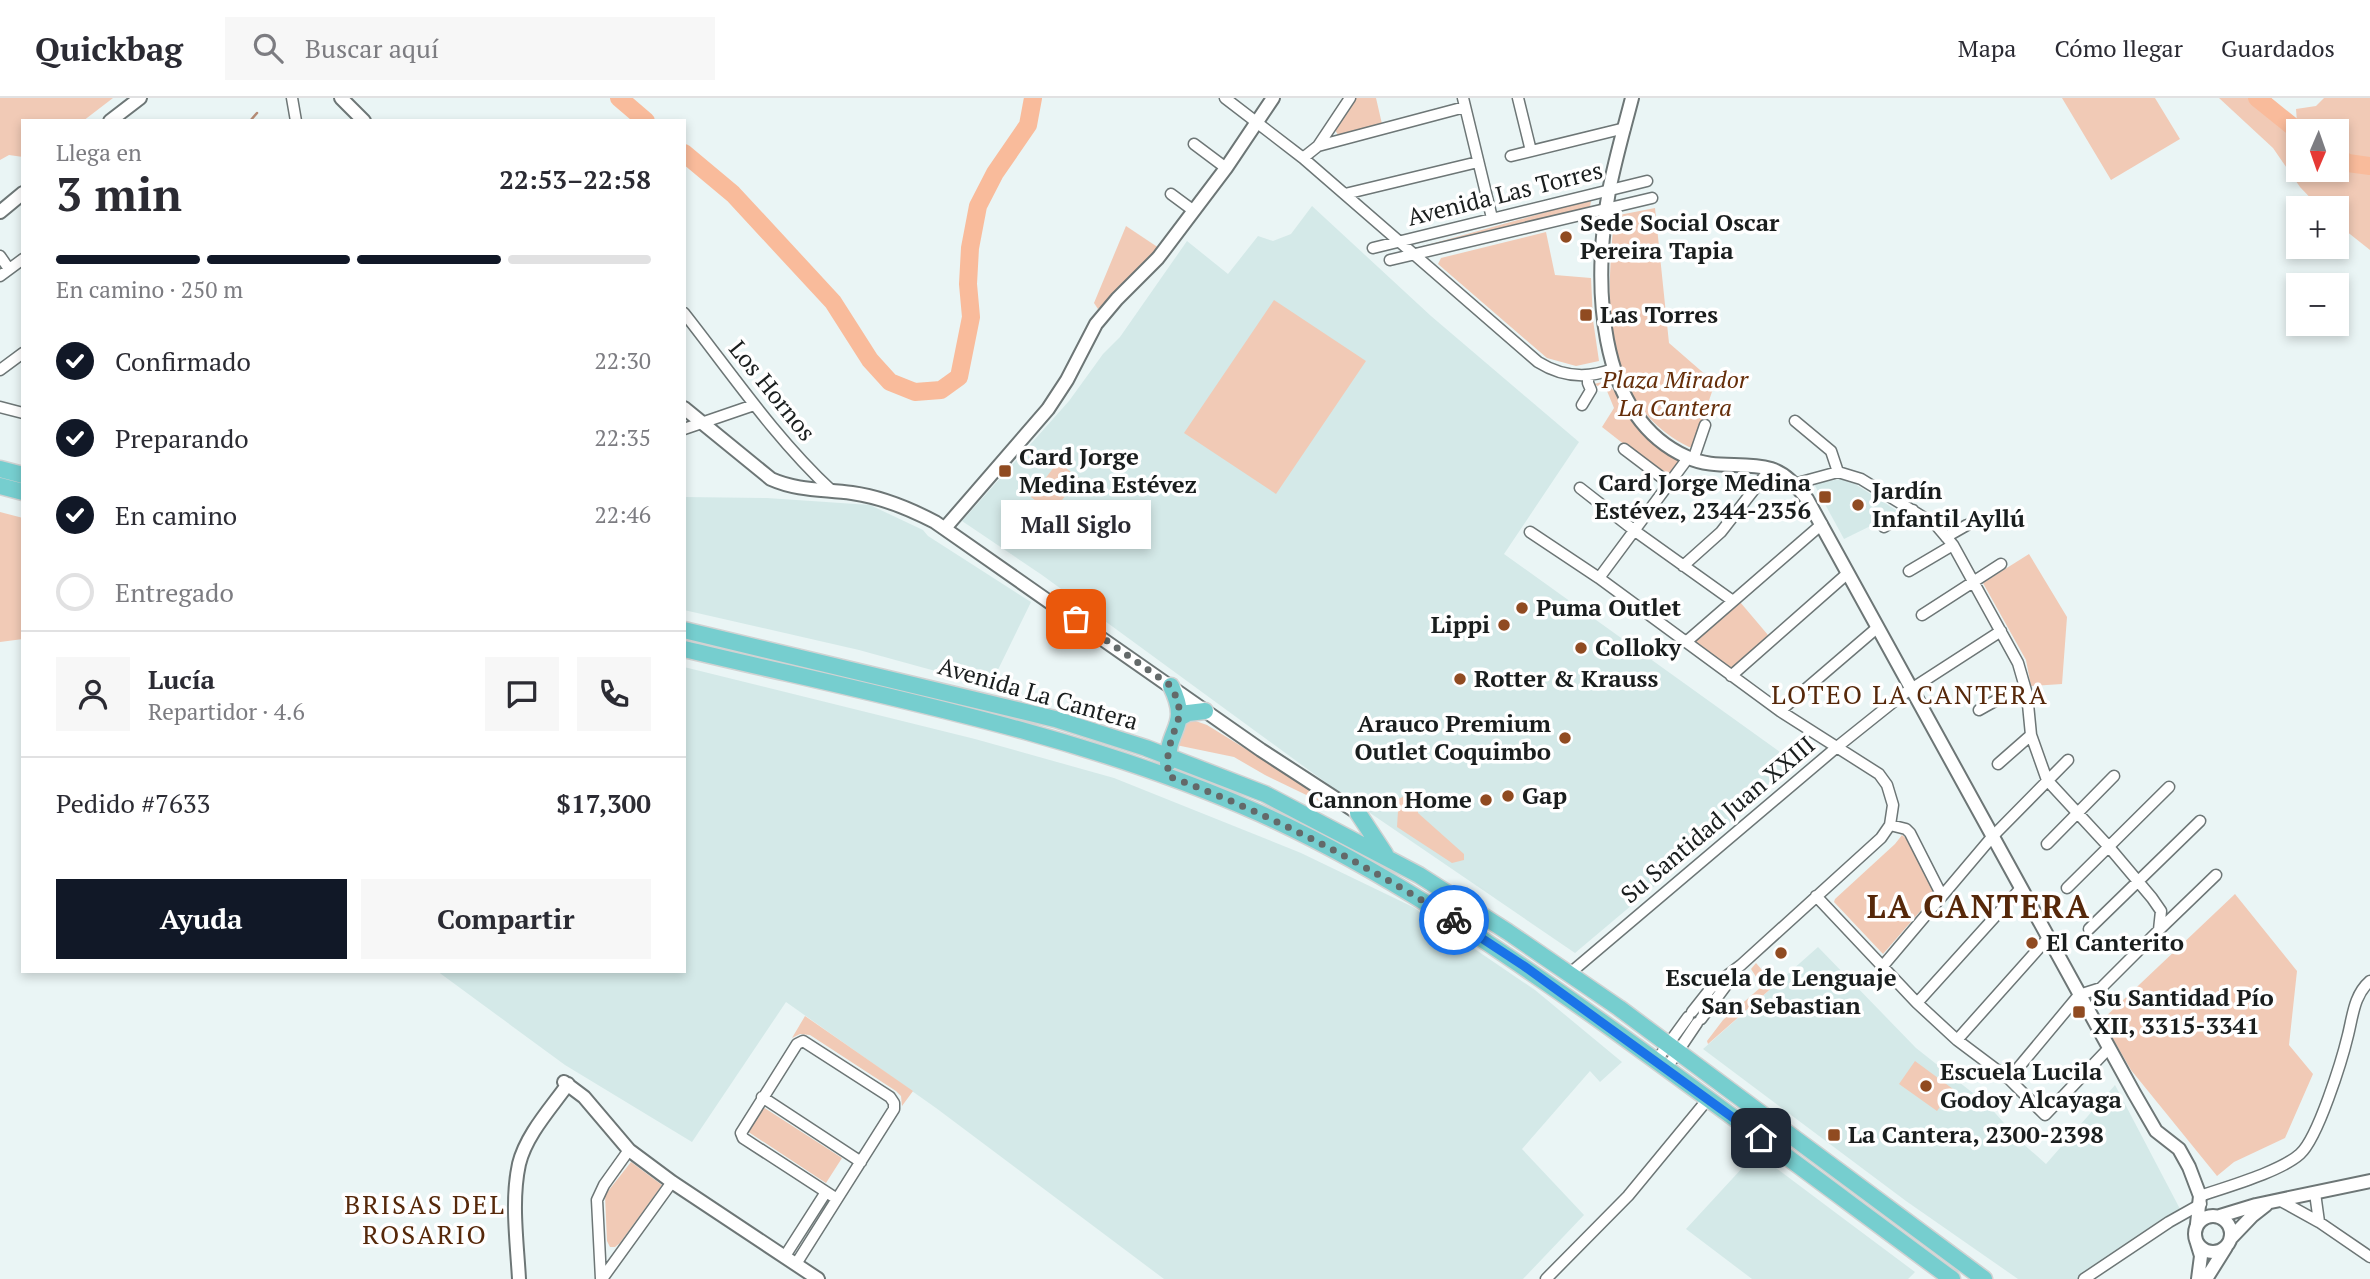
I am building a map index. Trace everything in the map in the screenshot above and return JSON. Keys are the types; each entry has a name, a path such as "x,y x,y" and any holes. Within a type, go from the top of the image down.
{"highway":[{"path":"0,469 21,474"},
{"path":"0,486 21,491"},
{"name":"Avenida La Cantera","path":"686,630 1011,706 1168,755 1265,794 1355,840 1478,911 1673,1049 1984,1279"},
{"name":"Avenida La Cantera","path":"686,649 1012,728 1168,776 1262,814 1340,853 1419,897 1476,933 1708,1099 1952,1279"},
{"path":"1168,776 1168,755 1181,717 1171,686"},
{"path":"1181,717 1188,713 1205,711"},
{"path":"1340,853 1355,840 1361,824 1358,813"},
{"path":"1358,813 1389,859"}],"street":[{"path":"113,119 140,98"},
{"path":"292,98 295,115"},
{"path":"341,98 362,119"},
{"path":"1224,98 1303,158 1538,362 1567,374 1588,375 1613,369"},
{"path":"945,528 1048,409 1101,317 1158,258 1226,168 1273,98"},
{"path":"1303,158 1318,146 1350,98"},
{"path":"1518,98 1531,151"},
{"path":"1632,98 1609,190 1603,282 1605,321 1613,369 1631,406 1651,433 1690,459 1712,465 1770,469 1794,484 1807,499 2156,1131 2179,1149 2201,1200 2216,1216 2228,1223 2229,1243"},
{"path":"1318,146 1464,102 1492,218"},
{"path":"1511,156 1625,128"},
{"path":"1194,144 1226,168"},
{"path":"1345,194 1478,162"},
{"name":"Avenida Las Torres","path":"1373,248 1647,181"},
{"path":"1171,194 1194,211"},
{"path":"0,212 21,195"},
{"name":"Avenida Las Torres","path":"1390,260 1651,198"},
{"path":"0,256 4,272 21,260"},
{"name":"Los Hornos","path":"686,316 754,405 811,472 832,491"},
{"path":"0,370 21,354"},
{"path":"1582,405 1591,390 1588,375"},
{"path":"686,428 754,405"},
{"path":"0,407 21,412"},
{"path":"686,410 771,478 797,488 868,496 894,503 945,528 1205,711 1358,813"},
{"path":"1795,421 1831,451 1838,472"},
{"path":"1599,578 1669,483 1690,459 1704,425"},
{"path":"1624,450 1669,483"},
{"path":"1683,566 1721,532 1770,469"},
{"path":"1794,484 1838,472 1861,479 1936,525 1949,541 2018,663 2027,694 2031,735 2047,780 2159,906 2162,920 2159,930"},
{"path":"1580,488 1634,531 1733,601"},
{"path":"1884,527 1913,510"},
{"path":"1686,642 1822,524"},
{"path":"1909,571 1967,525"},
{"path":"1530,532 1599,578 1780,711 1878,774 1887,785 1894,805 1890,825 1881,838 1712,988 1690,1014 1673,1049"},
{"path":"1922,615 2001,564"},
{"path":"1731,676 1848,573"},
{"path":"1780,711 1878,627"},
{"name":"Su Santidad Juan XXIII","path":"1569,974 1837,747 1910,689 2001,631"},
{"path":"1979,710 2004,696 2027,694"},
{"path":"1998,764 2031,735"},
{"path":"1882,967 1941,894 1992,837 2068,760"},
{"path":"2047,844 2114,776"},
{"path":"2067,888 2169,788"},
{"path":"2089,929 2200,821"},
{"path":"1890,825 1906,829 1910,833 1941,894"},
{"path":"2009,1079 2079,995 2101,988 2216,875"},
{"path":"1917,1003 2021,888"},
{"path":"1816,896 1917,1003 1957,1040 2009,1079 2045,1115 2109,1048"},
{"path":"1957,1040 2048,938"},
{"path":"1661,1065 1699,1021 1741,965"},
{"path":"2084,1279 2201,1200 2288,1162 2304,1150 2311,1140 2333,1086 2357,997 2370,981"},
{"path":"790,1260 837,1199 894,1109 890,1097 806,1041 797,1044 741,1130 742,1136 837,1199"},
{"path":"519,1279 516,1193 519,1162 533,1133 566,1083 584,1097 629,1150 672,1182 818,1279"},
{"path":"762,1097 861,1162"},
{"path":"1546,1279 1628,1196 1708,1099"},
{"path":"601,1279 597,1206 599,1194 629,1150"},
{"path":"2197,1224 2202,1219 2370,1181"},
{"path":"601,1279 672,1182"},
{"path":"790,1260 826,1192"},
{"path":"2315,1193 2319,1222"},
{"path":"2198,1279 2201,1256 2194,1233 2201,1200"},
{"path":"2276,1201 2319,1222 2370,1257"},
{"path":"2206,1279 2229,1243 2252,1216 2276,1201"},
{"path":"2197,1243 2201,1248 2214,1252 2229,1243"},
{"path":"599,1248 607,1256 619,1256"}],"shaded area":[{"path":"1312,206 1431,316 1579,442 1504,554 1798,765 1575,953 1332,787 1042,575 962,521 1069,401 1103,354 1120,337 1187,241 1228,274 1258,236 1273,241 1291,234"},
{"name":"Jardín Infantil Ayllú","path":"1840,479 1855,484 1899,512 1844,539 1814,484"},
{"path":"686,497 767,498 870,505 923,530 928,536 1031,602 990,686 859,650 686,610"},
{"path":"686,667 975,739 1114,778 1301,853 1413,907 1535,990 1622,1062 1600,1082 1590,1071 1522,1149 1584,1215 1523,1279 1164,1279 936,1108 786,1002 692,1142 565,1065 440,973 686,973"},
{"path":"1818,947 1916,1048 1988,1105 2020,1141 2046,1164 2115,1085 2180,1209 2077,1279 2018,1279 1906,1201 1703,1049"},
{"path":"1756,1153 1915,1272 1908,1279 1752,1279 1686,1229"}],"green space":[{"path":"0,98 113,98 86,119 21,119 21,157 9,155 0,160"},
{"path":"1354,98 1376,98 1382,124 1338,135 1334,128"},
{"path":"2062,98 2155,98 2180,139 2111,180"},
{"path":"2219,98 2271,98 2294,119 2286,119 2286,167 2273,148"},
{"path":"2324,98 2370,98 2370,250 2349,233 2349,196 2309,196 2297,182 2349,182 2349,119 2297,119 2296,109 2316,106"},
{"path":"1591,201 1590,207 1427,249 1420,247"},
{"name":"Plaza Mirador La Cantera","path":"1655,208 1669,343 1715,383 1693,447 1659,427 1637,403 1623,376 1614,346 1610,282 1614,216"},
{"path":"1126,226 1159,248 1098,309 1094,303"},
{"path":"1546,232 1555,275 1591,278 1599,361 1576,366 1547,358 1438,264 1441,258"},
{"path":"1274,300 1366,361 1276,494 1184,433"},
{"path":"1602,382 1614,390 1649,438 1681,462 1667,478 1602,427 1614,408 1607,391 1594,384"},
{"path":"1058,462 1079,478 1052,513 1031,497"},
{"path":"0,512 21,517 21,639 0,642"},
{"path":"2029,554 2067,617 2062,684 2031,686 2026,660 1983,583"},
{"path":"1740,602 1768,635 1734,670 1695,641"},
{"path":"1187,718 1207,725 1327,799 1323,803 1234,757 1176,745"},
{"path":"1418,789 1418,813 1464,854 1464,860 1452,863 1397,827 1398,811 1389,804"},
{"path":"1902,835 1908,840 1936,893 1883,954 1834,902"},
{"path":"2235,894 2297,971 2289,1045 2313,1074 2285,1138 2234,1162 2217,1176 2131,1070 2102,1020"},
{"path":"1756,963 1775,985 1708,1044 1707,1041 1723,1020 1760,988 1760,983 1751,969"},
{"path":"805,1016 913,1091 902,1106 901,1096 896,1091 810,1035 800,1034 792,1038"},
{"name":"Escuela Lucila Godoy Alcayaga","path":"1915,1061 1953,1089 1937,1111 1899,1084"},
{"path":"763,1107 842,1158 826,1183 747,1131"},
{"path":"631,1162 662,1185 620,1243 610,1247 607,1241 605,1195"}],"waterway":[{"path":"619,98 644,119"},
{"path":"686,155 733,194 833,302 870,360 890,382 915,392 941,390 959,377 971,317 968,284 970,248 978,206 995,173 1028,125 1033,98"},
{"path":"2257,98 2286,121"},
{"path":"252,119 257,113"},
{"path":"2349,163 2370,166"}],"way so far":[{"path":"1076,619 1171,686 1180,706 1181,717 1169,748 1168,776 1262,814 1301,833 1419,897 1454,920"}],"place":[{"name":"Sede Social Oscar Pereira Tapia","path":"1566,237"},
{"name":"Las Torres","path":"1586,315"},
{"name":"Card Jorge Medina Estévez","path":"1005,471"},
{"name":"Card Jorge Medina Estévez, 2344-2356","path":"1825,497"},
{"name":"Jardín Infantil Ayllú","path":"1858,505"},
{"name":"Puma Outlet","path":"1522,608"},
{"name":"Mall Siglo","path":"1076,619"},
{"name":"Lippi","path":"1504,625"},
{"name":"Colloky","path":"1581,648"},
{"name":"Rotter & Krauss","path":"1460,679"},
{"name":"Arauco Premium Outlet Coquimbo","path":"1565,738"},
{"name":"Gap","path":"1508,796"},
{"name":"Cannon Home","path":"1486,800"},
{"name":"El Canterito","path":"2032,943"},
{"name":"Escuela de Lenguaje San Sebastian","path":"1781,953"},
{"name":"Su Santidad Pío XII, 3315-3341","path":"2079,1012"},
{"name":"Escuela Lucila Godoy Alcayaga","path":"1926,1086"},
{"name":"La Cantera, 2300-2398","path":"1834,1135"}],"district":[{"name":"LOTEO LA CANTERA","path":"1910,695"},
{"name":"LA CANTERA","path":"1979,907"},
{"name":"BRISAS DEL ROSARIO","path":"425,1220"}],"route":[{"path":"1454,920 1524,966 1761,1138"}]}
